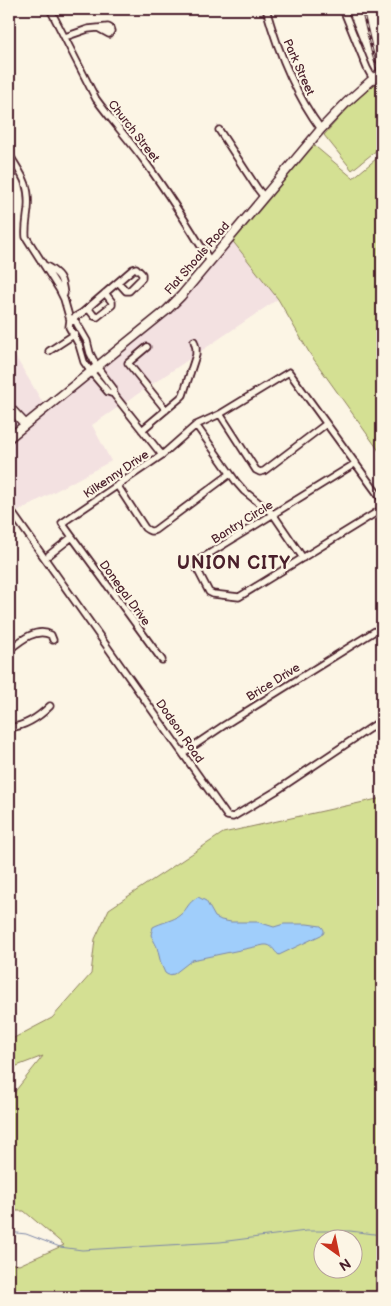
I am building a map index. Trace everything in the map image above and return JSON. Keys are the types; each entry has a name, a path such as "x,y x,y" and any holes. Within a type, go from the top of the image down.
{"street":[{"name":"Church Street","path":"50,9 96,99 164,188 210,261"},
{"name":"Park Street","path":"266,9 272,32 292,80 304,104 321,129"},
{"path":"343,9 373,79"},
{"path":"65,37 88,29 98,28"},
{"name":"Flat Shoals Road","path":"9,438 167,310 181,296 321,129 347,102 382,71"},
{"path":"219,130 264,197"},
{"path":"9,154 27,185 29,195 26,237 64,299 70,320 69,327 79,345 84,362 91,372 113,388 114,394 162,455"},
{"path":"70,320 88,308 118,282"},
{"path":"88,308 97,317 112,305 112,302 105,293"},
{"path":"70,320 76,322 87,341 90,353 103,380"},
{"path":"49,352 80,330"},
{"path":"142,430 183,395 196,355 194,341"},
{"path":"148,347 128,363 166,410"},
{"name":"Kilkenny Drive","path":"72,537 62,523 162,455 196,426 220,414 289,372 326,424"},
{"path":"9,407 25,424"},
{"path":"220,414 256,470 260,472 264,471 326,424 382,500"},
{"path":"196,426 244,491 273,514 303,558"},
{"name":"Bantry Circle","path":"356,463 194,563 209,592 238,597 382,509"},
{"path":"117,485 145,528 148,531 152,531 230,474"},
{"name":"Dodson Road","path":"9,508 227,816 233,817 382,720"},
{"path":"49,555 72,537"},
{"name":"Donegal Drive","path":"72,537 162,660"},
{"name":"Brice Drive","path":"183,753 222,726 375,631"},
{"path":"9,650 24,639 38,633 48,633 52,635 53,640"},
{"path":"9,728 22,726 38,718 50,706"}],"shaded area":[{"path":"231,239 278,299 92,425 111,461 9,516 9,346 46,408 168,311"}],"green space":[{"path":"376,82 382,97 382,146 352,170 324,135 345,111"},
{"path":"310,142 353,178 382,154 382,455 310,354 278,299 231,239"},
{"path":"382,798 382,1297 9,1297 9,1263 19,1265 64,1245 24,1211 9,1211 9,1099 43,1056 9,1069 9,1037 12,1039 52,1018 91,974 95,939 109,909 223,833"}],"water":[{"path":"198,897 206,901 215,917 221,920 258,922 274,927 284,924 307,924 321,926 324,932 279,955 271,947 264,945 192,960 174,974 168,975 161,964 157,947 151,935 153,927 178,917"}],"waterway":[{"path":"9,1232 26,1234 60,1247 82,1250 220,1242 306,1231 350,1231 382,1235"}],"railway":[{"path":"362,9 382,83"}],"district":[{"name":"UNION CITY","path":"234,563"}]}
